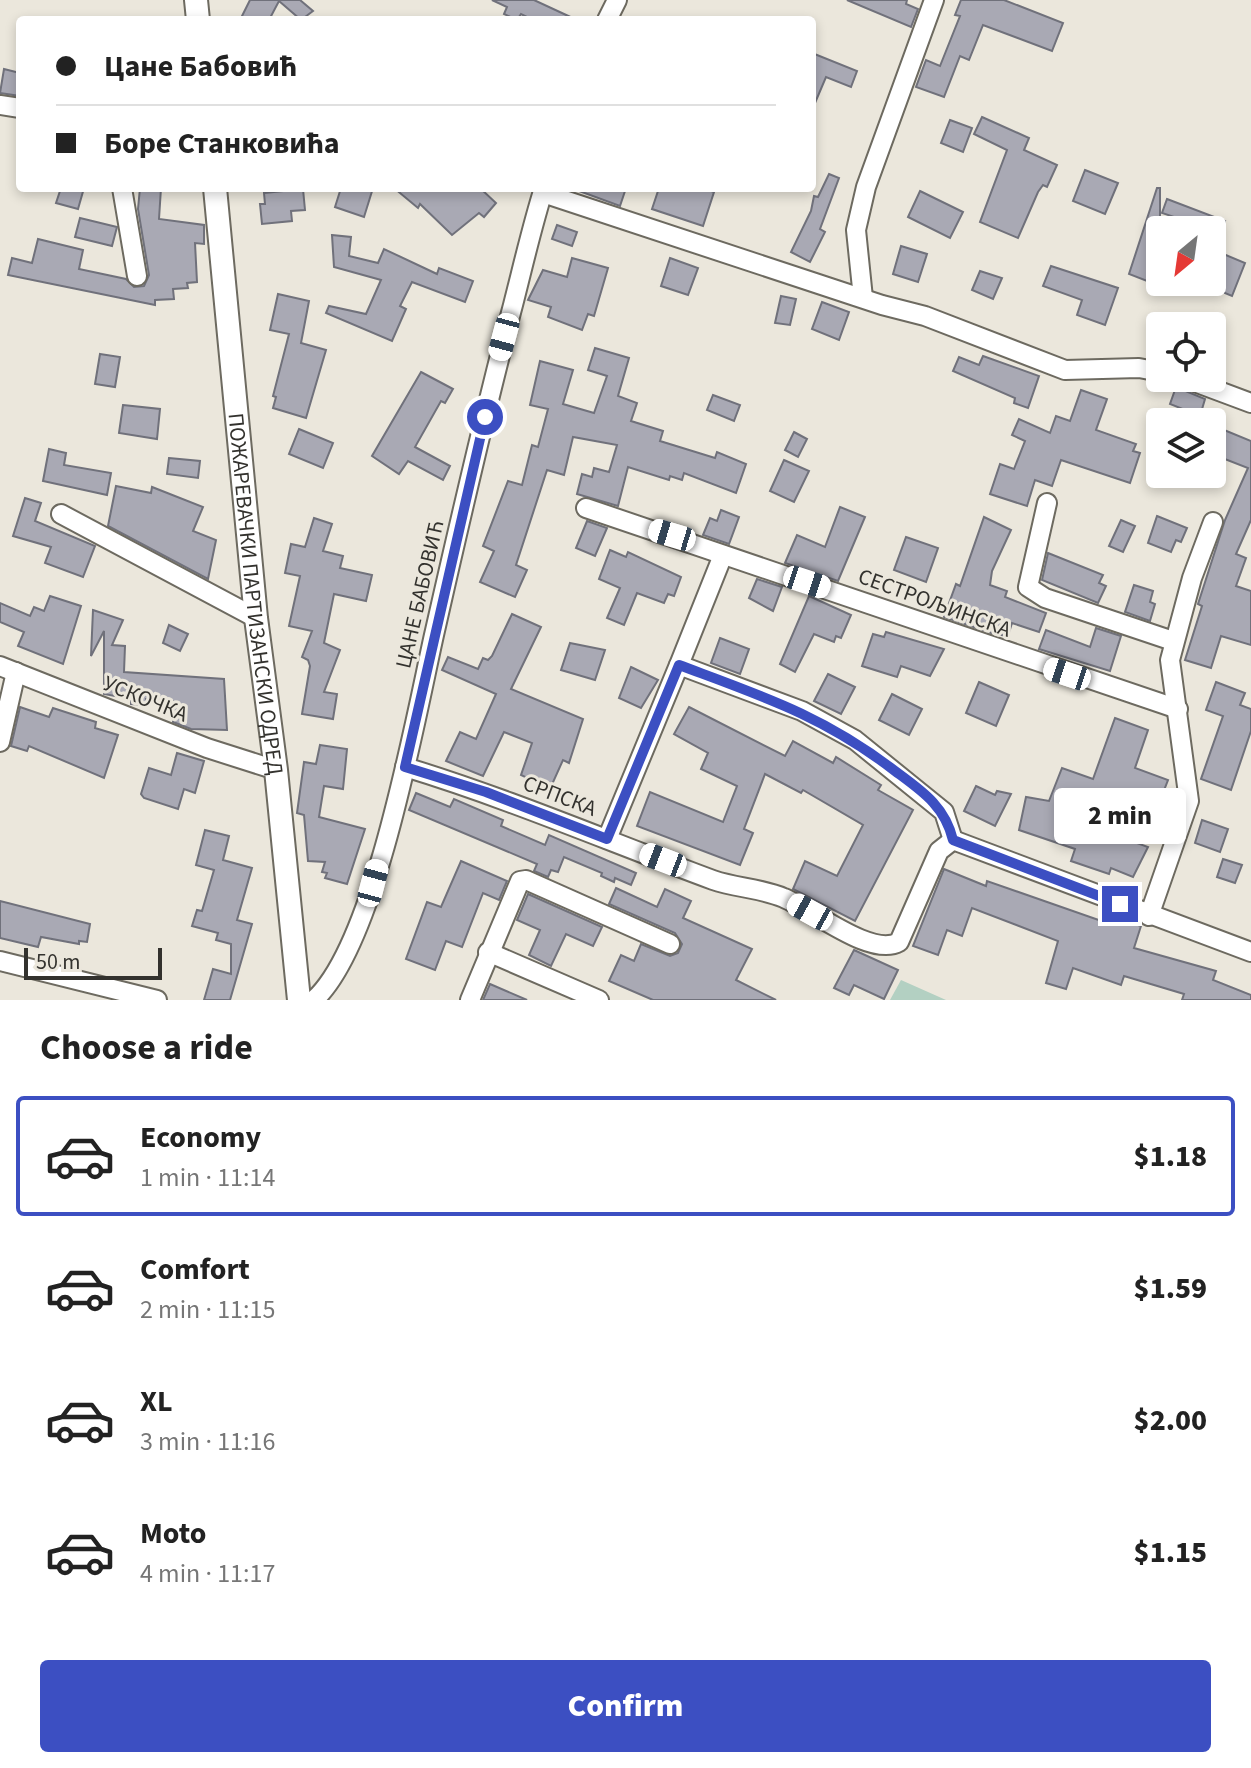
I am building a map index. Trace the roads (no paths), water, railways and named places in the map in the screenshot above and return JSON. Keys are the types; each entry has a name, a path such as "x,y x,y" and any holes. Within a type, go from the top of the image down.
{"street":[{"path":"863,298 855,245 863,201 934,0"},
{"path":"123,192 137,276"},
{"name":"ПОЖАРЕВАЧКИ ПАРТИЗАНСКИ ОДРЕД","path":"215,192 256,618 276,770 299,1000"},
{"name":"ЦАНЕ БАБОВИЋ","path":"314,1000 330,984 340,966 362,912 405,767 498,362 544,192"},
{"path":"547,192 925,316 1065,370 1146,369"},
{"path":"1222,392 1251,403"},
{"path":"1047,503 1028,587 1045,598 1173,641"},
{"name":"СЕСТРОЉИНСКА","path":"586,508 1178,709"},
{"path":"61,514 256,618"},
{"path":"1149,916 1189,801 1170,660 1173,641 1213,522"},
{"path":"607,839 723,555"},
{"path":"679,665 802,711 855,740 944,812 953,840 1251,952"},
{"path":"0,742 8,669"},
{"name":"УСКОЧКА","path":"8,669 207,748 276,770"},
{"name":"СРПСКА","path":"405,767 486,792 718,882 787,899 855,936 892,946 905,932 939,851 953,840"},
{"path":"470,1000 516,886 526,880 670,944"},
{"path":"488,952 599,1000"},
{"path":"0,961 157,1000"}]}
